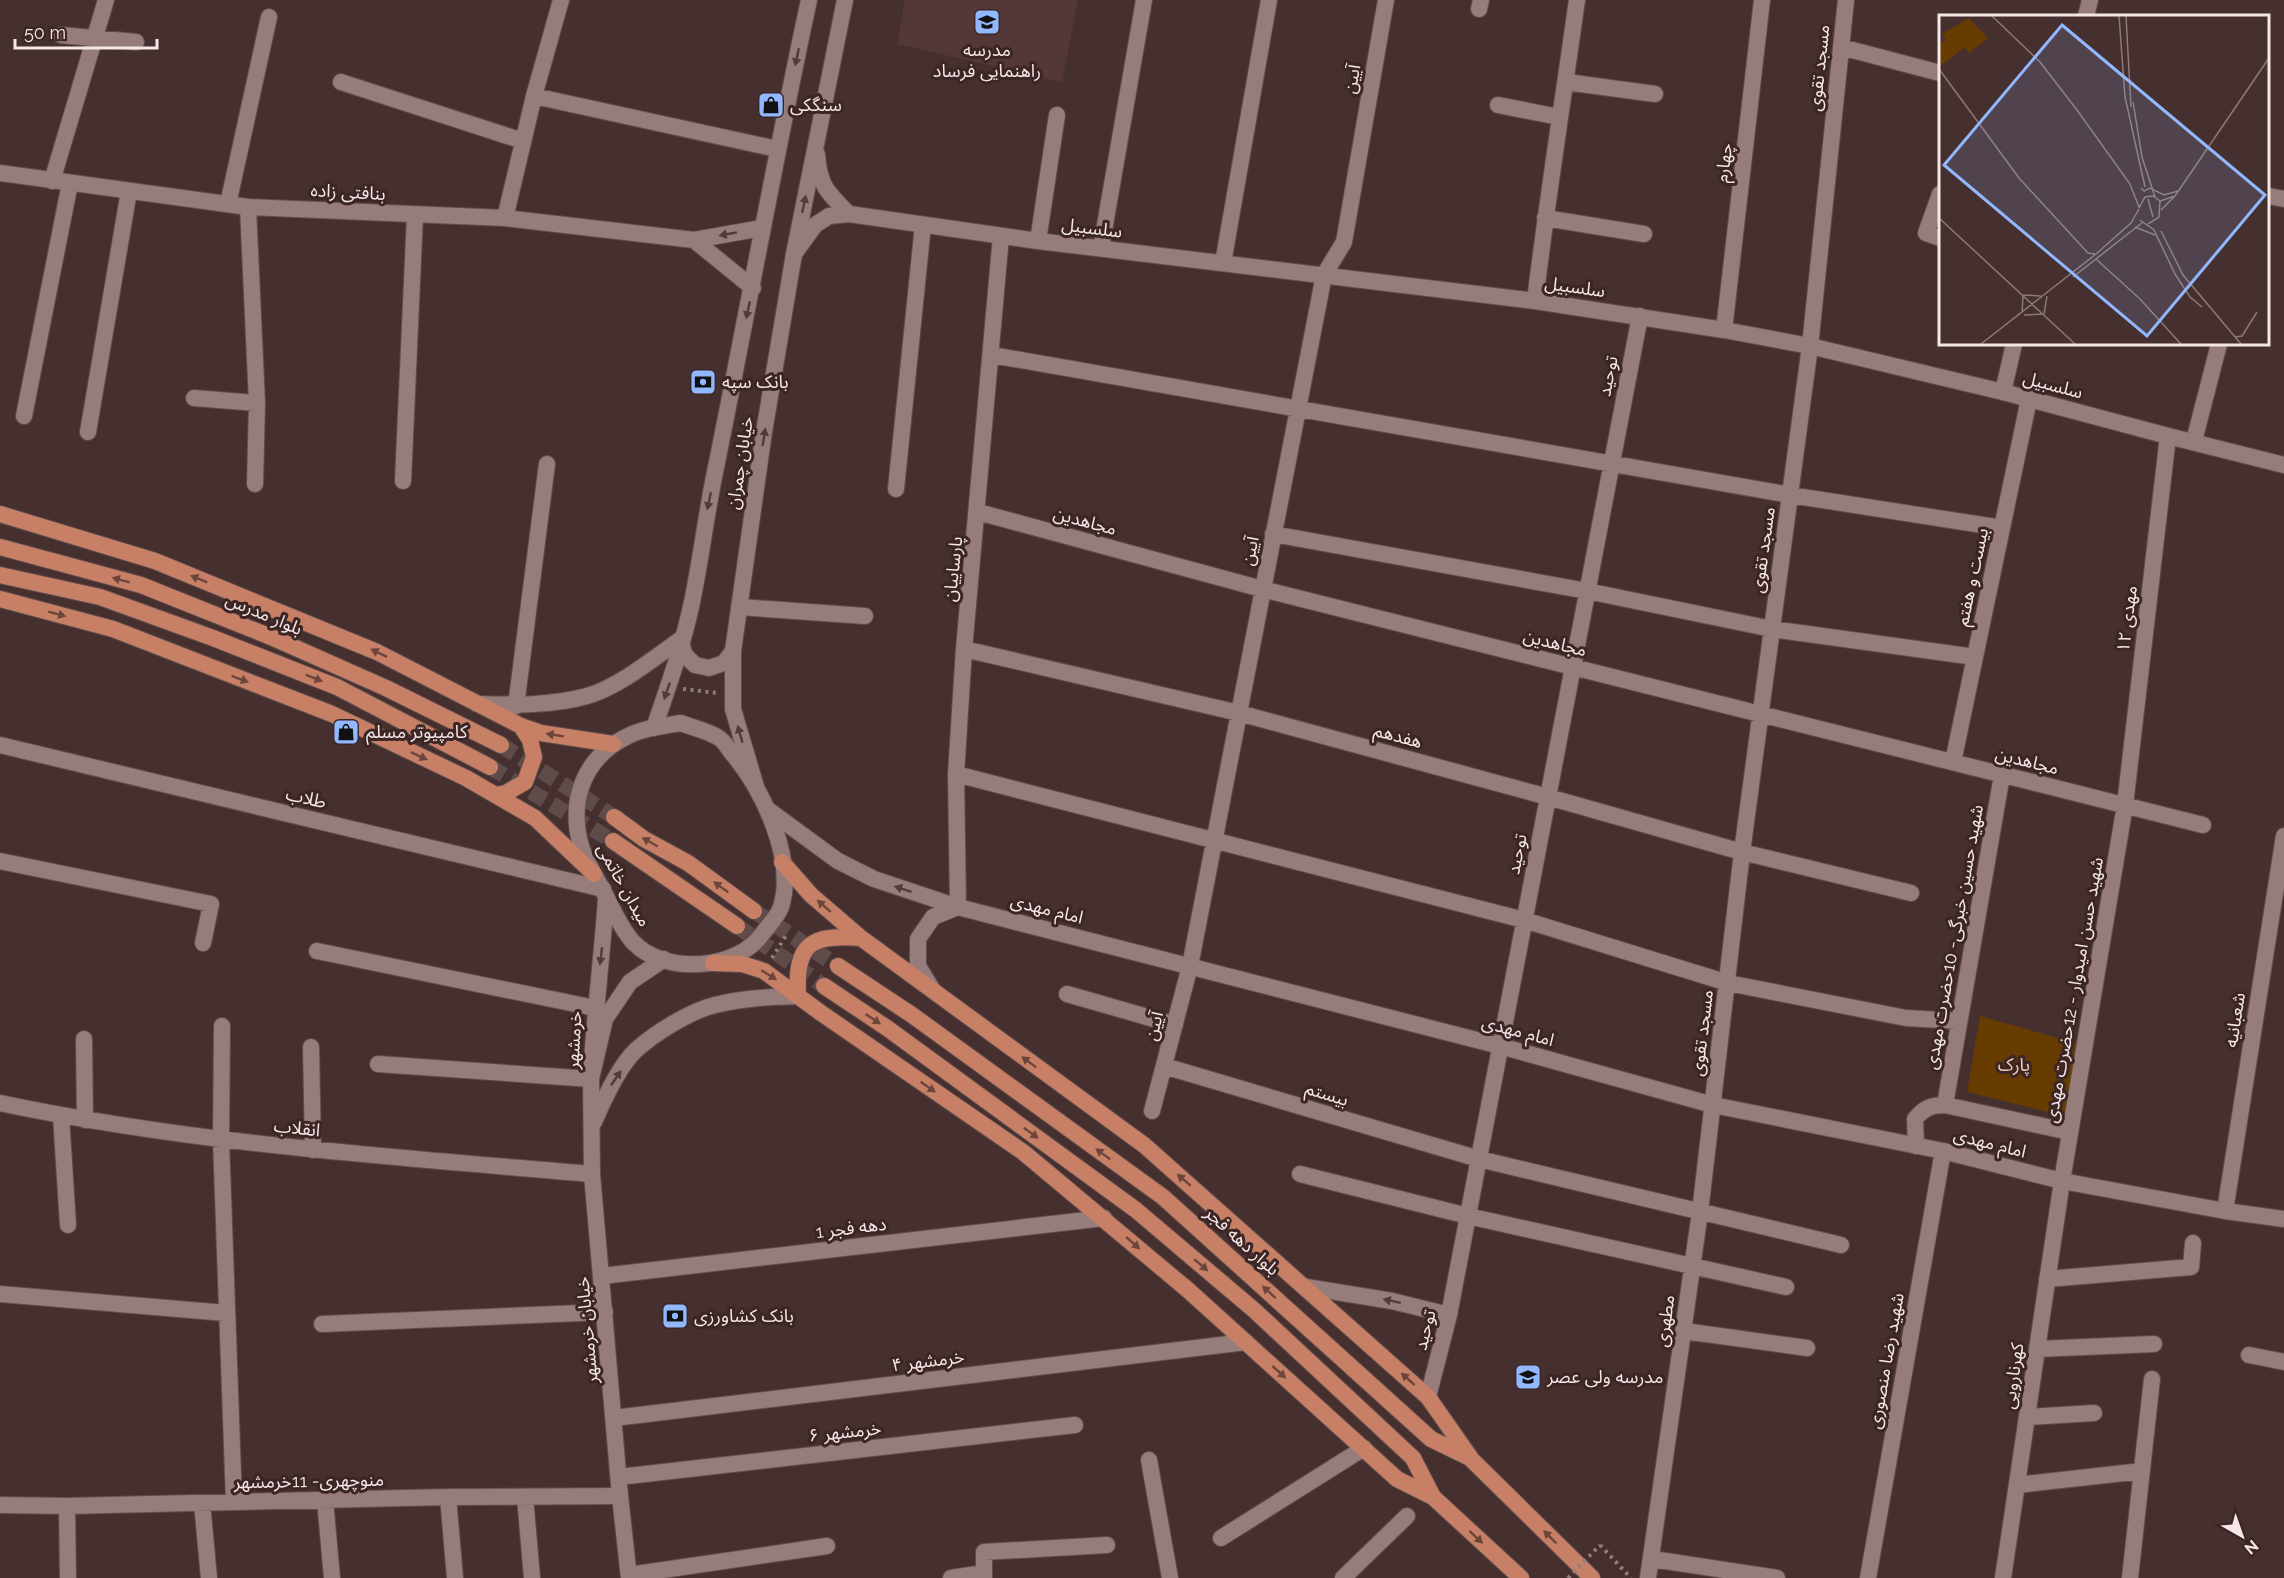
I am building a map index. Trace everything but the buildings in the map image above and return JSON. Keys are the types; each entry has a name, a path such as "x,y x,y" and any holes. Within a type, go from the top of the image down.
{"main road":[{"path":"0,514 154,561 377,652 520,726 541,733 613,744"},
{"name":"بلوار مدرس","path":"0,547 141,585 271,637 386,688 501,746"},
{"path":"0,575 100,597 213,638 337,687 490,767"},
{"path":"0,599 113,629 332,714 466,778 535,818 594,874"},
{"path":"496,795 506,793 525,782 534,757 530,740 520,726"},
{"path":"614,817 644,839 688,863 754,911"},
{"path":"613,841 737,926"},
{"path":"782,862 811,895 861,938 1144,1145 1428,1397 1470,1458"},
{"path":"798,996 796,975 801,955 818,939 834,936 861,938"},
{"path":"713,963 742,964 764,971 1023,1152 1104,1218 1246,1342 1397,1479 1433,1497 1521,1578"},
{"name":"بلوار دهه فجر","path":"838,966 921,1022 1163,1197 1431,1439 1470,1458 1592,1578"},
{"path":"824,986 887,1028 1136,1210 1254,1310 1413,1458 1433,1497"}],"street":[{"path":"52,181 106,0"},
{"path":"506,218 534,96 561,0"},
{"name":"خیابان چمران","path":"654,728 692,603 706,513 753,288 777,149 809,0"},
{"name":"خیابان چمران","path":"757,790 733,709 733,651 764,432 794,254 845,0"},
{"path":"1101,248 1144,0"},
{"path":"1223,263 1269,0"},
{"name":"آیین","path":"1152,1111 1190,966 1324,275 1344,242 1386,0"},
{"path":"1535,301 1576,0"},
{"name":"چهارم","path":"1724,330 1762,0"},
{"name":"مسجد تقوی","path":"1713,1106 1742,852 1810,346 1846,0"},
{"path":"2086,15 2090,0"},
{"path":"228,204 269,17"},
{"path":"61,35 136,42"},
{"path":"1841,47 1939,72"},
{"path":"341,82 523,141"},
{"path":"1566,82 1655,94"},
{"path":"534,96 777,149"},
{"path":"1498,105 1559,117"},
{"path":"1038,241 1057,115"},
{"path":"816,149 818,175 829,194 849,214"},
{"name":"بنافتی زاده","path":"0,173 248,207 506,218 694,240 762,228"},
{"path":"24,416 69,183"},
{"path":"88,432 129,191"},
{"path":"2269,196 2284,199"},
{"path":"1939,197 1926,233 1939,236"},
{"path":"248,207 257,403 255,484"},
{"name":"سلسبیل","path":"794,254 815,225 829,216 849,214 1001,237 1535,301 1640,316 1810,346 2003,392 2284,465"},
{"path":"403,481 415,215"},
{"path":"1545,218 1644,234"},
{"path":"896,489 923,225"},
{"name":"پارساییان","path":"958,907 956,774 964,649 1001,237"},
{"path":"694,240 753,288"},
{"name":"توحید","path":"1428,1397 1449,1315 1640,316"},
{"path":"2003,392 2014,345"},
{"path":"2194,441 2219,345"},
{"path":"992,356 1790,495 2002,528"},
{"path":"194,398 257,403"},
{"name":"بیست و هفتم","path":"1953,762 2029,399"},
{"name":"مهدی ۱۲","path":"2125,806 2168,436"},
{"path":"516,706 547,464"},
{"name":"مجاهدین","path":"978,512 1262,590 2203,825"},
{"path":"1274,534 1587,591 1772,629 1975,657"},
{"path":"739,607 865,616"},
{"path":"477,704 516,706 588,695 630,675 681,639 684,654 695,665 710,668 724,663 733,651"},
{"name":"هفدهم","path":"964,649 1239,713 1742,852 1911,893"},
{"name":"میدان خاتمی","path":"681,723 719,738 746,769 779,840 784,881 780,908 760,937 734,958 713,963 686,964 664,960 646,952 632,942 604,894 581,847 576,811 584,778 592,762 613,744 629,735 654,728 681,723"},
{"name":"طلاب","path":"0,745 604,894"},
{"path":"956,774 1524,920 1728,983 1906,1018 1958,1021"},
{"name":"شهید حسین خبرگی- 10حضرت مهدی","path":"1945,1105 2002,775"},
{"name":"شهید حسن امیدوار - 12حضرت مهدی","path":"2062,1180 2125,806"},
{"name":"امام مهدی","path":"766,809 838,861 873,879 958,907 1500,1046 1713,1106 1943,1151 2062,1180 2225,1211 2284,1219"},
{"name":"شعبانیه","path":"2225,1211 2284,836"},
{"path":"0,861 211,904 203,943"},
{"name":"خرمشهر","path":"591,1079 595,1008 603,946 604,894"},
{"path":"932,989 918,966 918,939 933,917 958,907"},
{"path":"317,951 595,1008"},
{"name":"خرمشهر","path":"591,1079 605,1019 630,982 664,960"},
{"path":"1067,994 1175,1025"},
{"path":"590,1131 607,1092 635,1052 673,1024 713,1005 751,998 798,996"},
{"path":"222,1026 221,1140 234,1502"},
{"path":"84,1040 85,1120"},
{"path":"311,1047 313,1149"},
{"path":"378,1064 591,1079"},
{"name":"بیستم","path":"1164,1066 1479,1159 1841,1245"},
{"name":"خیابان خرمشهر","path":"591,1079 592,1174 629,1577"},
{"name":"انقلاب","path":"0,1103 61,1116 221,1140 592,1174"},
{"path":"1916,1146 1915,1119 1922,1111 1933,1105 1945,1105 2070,1132"},
{"name":"مطهری","path":"1648,1578 1693,1267 1713,1106"},
{"path":"61,1116 68,1225"},
{"name":"شهید رضا منصوری","path":"1868,1578 1943,1151"},
{"path":"1300,1174 1468,1216 1786,1287"},
{"name":"کهرنارویی","path":"2003,1578 2062,1180"},
{"name":"دهه فجر 1","path":"602,1276 1104,1218"},
{"path":"2047,1279 2191,1267 2193,1243"},
{"path":"1306,1287 1392,1301 1449,1315"},
{"path":"0,1293 226,1313"},
{"path":"322,1324 605,1312"},
{"path":"1684,1331 1807,1348"},
{"name":"خرمشهر ۴","path":"614,1418 1246,1342"},
{"path":"2037,1349 2154,1344"},
{"path":"2249,1356 2284,1362"},
{"path":"2130,1578 2152,1378"},
{"path":"2027,1417 2094,1413"},
{"name":"خرمشهر ۶","path":"619,1477 1075,1425"},
{"path":"1221,1538 1364,1448"},
{"path":"1149,1461 1170,1578"},
{"path":"2017,1485 2142,1471"},
{"name":"منوچهری- 11خرمشهر","path":"0,1505 68,1506 448,1497 620,1496"},
{"path":"448,1497 455,1578"},
{"path":"525,1497 532,1578"},
{"path":"326,1500 332,1578"},
{"path":"202,1503 209,1578"},
{"path":"68,1506 68,1578"},
{"path":"1343,1578 1407,1516"},
{"path":"951,1578 984,1576 984,1552 1107,1545"},
{"path":"629,1577 827,1546"},
{"path":"1652,1559 1777,1578"}],"path":[{"path":"1568,1578 1600,1545 1631,1578"}],"shaded area":[{"name":"مدرسه راهنمایی فرساد","path":"905,0 1078,0 1062,82 897,44"}],"green space":[{"name":"پارک","path":"1980,1016 2079,1044 2068,1117 1967,1092"}],"tunnel":[{"path":"501,745 614,817"},
{"path":"490,767 613,841"},
{"path":"754,911 838,966"},
{"path":"737,926 824,986"}],"place":[{"name":"مدرسه راهنمایی فرساد","path":"987,22"},
{"name":"سنگکی","path":"771,105"},
{"name":"بانک سپه","path":"703,382"},
{"name":"کامپیوتر مسلم","path":"346,732"},
{"name":"بانک کشاورزی","path":"675,1316"},
{"name":"مدرسه ولی عصر","path":"1528,1377"}]}
